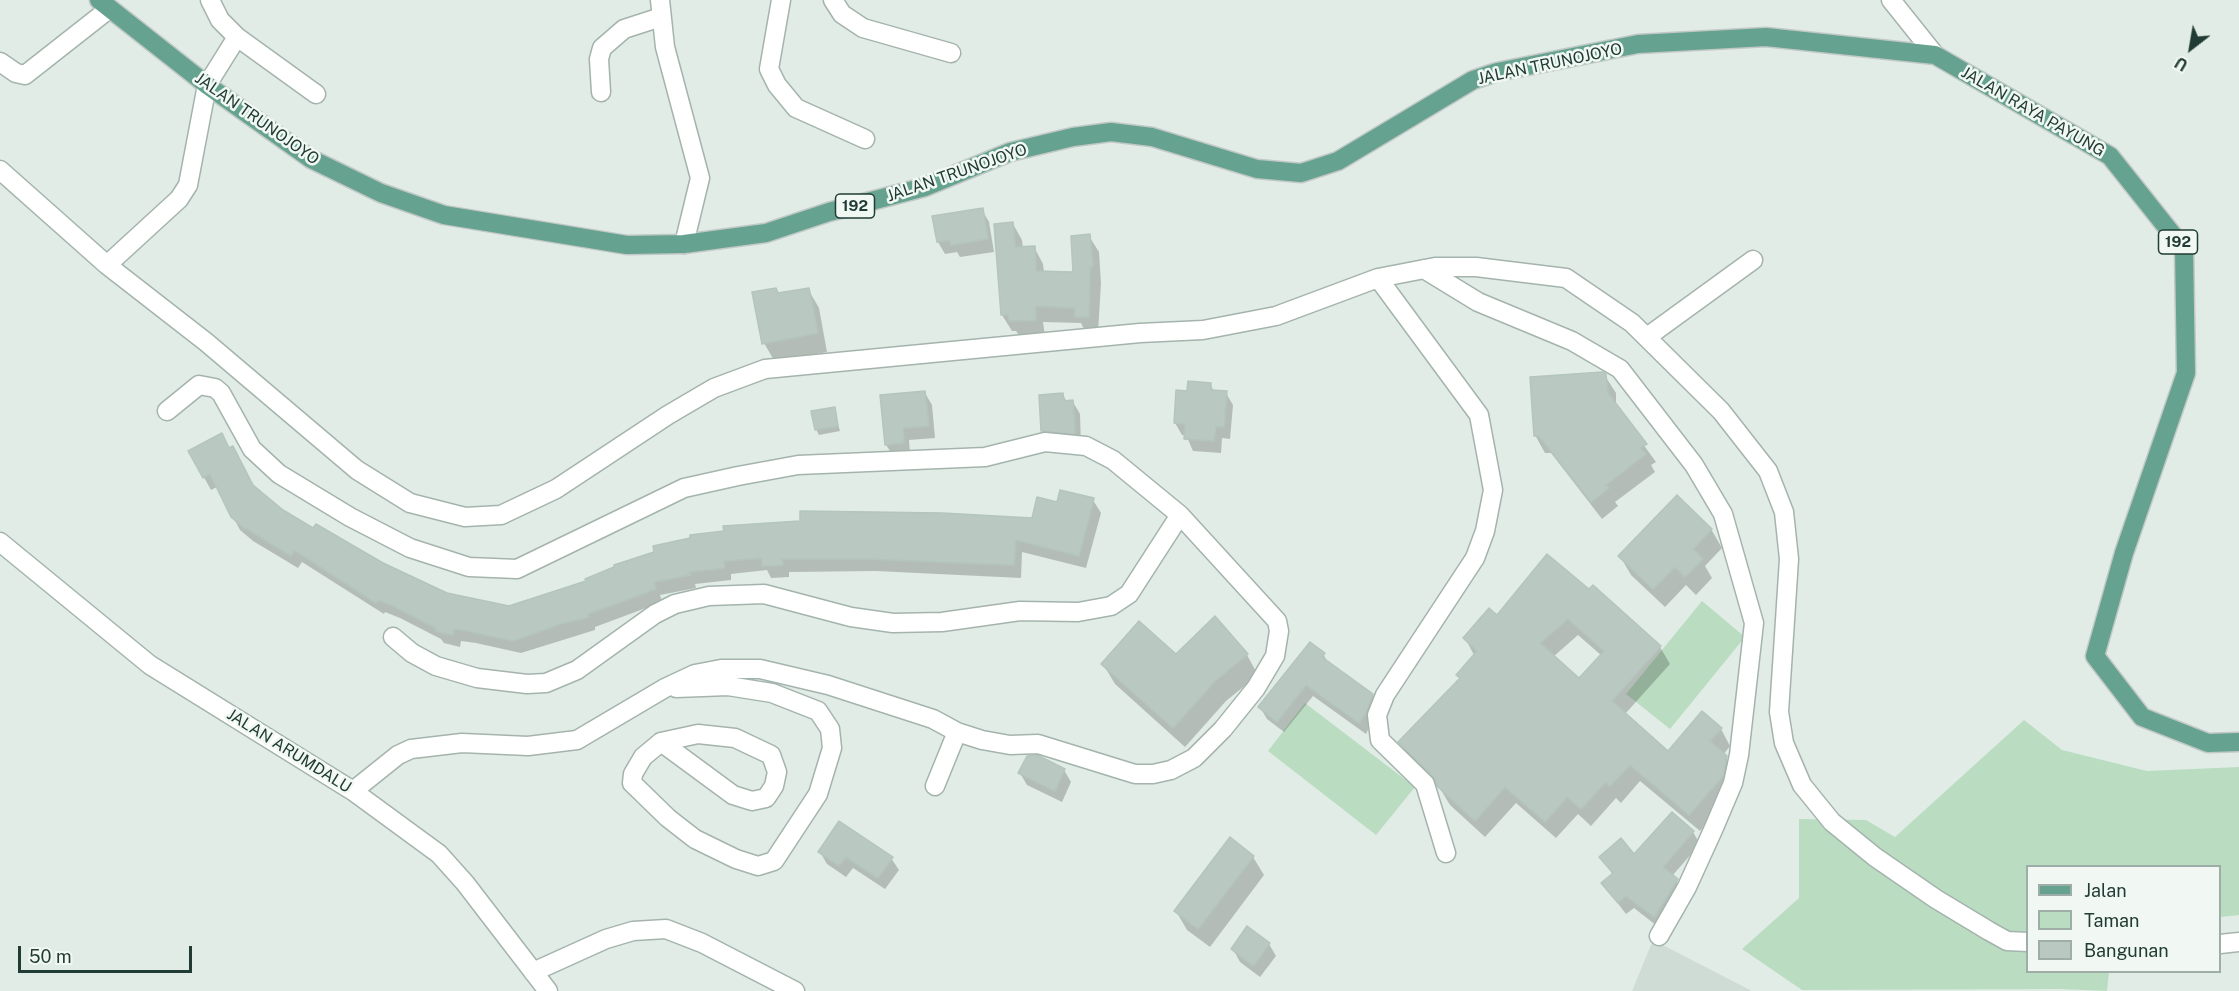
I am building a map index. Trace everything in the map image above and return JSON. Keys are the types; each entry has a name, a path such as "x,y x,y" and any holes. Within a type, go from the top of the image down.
{"main road":[{"name":"JALAN TRUNOJOYO","path":"104,4 207,86 311,159 381,193 444,214 627,245 684,244 766,233 829,212 925,187 1010,152 1073,137 1112,132 1152,137 1257,169 1301,172 1338,161 1473,80 1509,70 1638,44"},
{"name":"JALAN RAYA PAYUNG","path":"1638,44 1766,37 1935,55 2110,156 2184,249 2186,374 2124,553 2095,656 2142,717 2208,743 2239,742"}],"street":[{"path":"210,0 220,20 237,36 316,94"},
{"path":"781,0 769,69 777,85 796,108 865,139"},
{"path":"833,0 842,14 864,28 951,52"},
{"path":"1891,0 1935,55"},
{"path":"0,62 25,75 104,4"},
{"path":"601,92 599,59 602,48 624,29 660,8 665,47 700,178 684,244"},
{"path":"107,265 179,199 188,185 207,86 237,36"},
{"path":"0,170 107,265 206,342 357,470 410,503 465,517 501,515 556,489 668,414 714,388 765,369 1140,333 1203,330 1276,316 1378,278 1424,269 1476,267 1566,278 1632,323 1647,337 1721,411 1768,471 1784,512 1789,558 1779,712 1784,743 1802,785 1832,822 1875,858 1936,899 1998,936 2007,941 2026,942"},
{"path":"1647,337 1753,260"},
{"path":"1424,269 1478,302 1572,341 1620,369 1694,465 1723,514 1754,623 1739,755 1733,783 1713,830 1687,887 1659,936"},
{"path":"1378,278 1479,415 1493,490 1485,531 1475,558 1385,695 1377,715 1380,740 1425,784 1446,853"},
{"path":"167,411 199,385 215,388 221,393 252,449 279,474 350,517 410,548 469,567 518,568 684,488 738,476 798,465 984,457 1045,442 1086,446 1113,460 1180,515 1277,621 1279,631 1275,656 1256,688 1223,729 1194,759 1162,772 1135,774 1038,744 1010,745 982,740 957,732 933,719 828,685 760,669 721,669 695,675 665,688 577,740 528,746 462,743 411,749 398,755 353,791"},
{"path":"393,638 412,653 436,666 477,678 527,684 546,683 577,670 655,614 675,604 709,596 764,594 851,617 893,623 942,622 1020,610 1078,612 1111,606 1129,594 1180,515"},
{"name":"JALAN ARUMDALU","path":"0,542 150,665 353,791 439,854 465,883 548,991"},
{"path":"661,741 734,795 752,801 766,798 774,786 777,772 771,755 735,738 698,734 661,741 643,757 633,774 632,783 668,818 695,839 736,859 758,866 774,861 818,794 832,748 830,729 818,711 772,693 728,686 665,688"},
{"path":"935,786 957,732"},
{"path":"533,972 606,939 633,931 666,929 702,943 795,991"},
{"path":"2221,944 2239,942"}],"shaded area":[{"path":"1653,940 1752,991 1632,991"}],"green space":[{"path":"1702,601 1745,637 1670,729 1626,694"},
{"path":"1305,703 1415,787 1376,835 1268,751"},
{"path":"2024,720 2062,750 2147,771 2239,767 2239,915 2221,917 2221,865 2026,865 2026,973 2109,973 2107,991 2059,989 1802,990 1742,949 1799,898 1799,819 1866,820 1895,837"}],"building":[{"path":"983,208 988,239 951,245 950,240 937,242 932,216"},
{"path":"1013,222 1015,247 1035,246 1036,271 1073,272 1071,236 1090,234 1093,267 1090,267 1089,317 1075,317 1075,308 1035,306 1036,320 1009,321 1008,315 1001,315 994,224"},
{"path":"776,288 778,293 809,288 818,333 762,344 752,292"},
{"path":"1603,372 1606,374 1608,393 1647,444 1640,448 1646,454 1606,485 1609,488 1591,502 1539,436 1534,436 1530,377"},
{"path":"1188,381 1211,383 1211,390 1227,391 1224,427 1216,426 1214,441 1184,439 1185,424 1174,423 1176,390 1187,391"},
{"path":"925,391 929,426 903,428 904,443 885,445 880,395"},
{"path":"1063,393 1064,401 1073,400 1075,434 1041,431 1039,395"},
{"path":"835,407 838,426 815,430 811,411"},
{"path":"222,433 229,448 233,446 253,485 283,510 313,528 316,524 383,563 447,593 509,606 586,581 585,579 614,567 614,565 654,552 653,546 690,538 690,535 724,531 723,526 800,521 800,511 942,513 1032,518 1037,497 1057,502 1060,490 1094,498 1079,556 1016,540 1014,565 868,559 782,559 783,565 762,566 762,558 724,561 725,568 689,572 690,575 654,582 656,589 588,614 589,617 560,624 513,641 454,629 453,635 435,631 436,628 391,605 378,600 376,603 294,550 291,556 245,529 231,517 210,474 203,478 188,451"},
{"path":"1677,495 1712,529 1693,549 1703,559 1685,577 1675,567 1653,589 1618,556"},
{"path":"1547,554 1589,589 1593,585 1661,646 1612,701 1668,751 1702,711 1722,728 1710,741 1727,756 1723,776 1689,815 1630,765 1610,786 1606,782 1581,809 1567,797 1545,822 1505,787 1475,821 1438,787 1433,776 1398,742 1460,678 1456,675 1477,651 1463,638 1489,608 1497,615","holes":["1568,619 1604,651 1579,678 1540,643"]},
{"path":"1215,616 1248,654 1215,681 1173,728 1101,664 1139,621 1176,654"},
{"path":"1310,642 1325,653 1322,657 1373,694 1366,713 1359,723 1306,685 1277,722 1258,707"},
{"path":"1037,755 1065,769 1055,791 1018,773 1027,756"},
{"path":"1672,812 1694,831 1663,867 1678,879 1654,917 1626,896 1618,903 1601,883 1613,873 1599,857 1621,838 1634,854"},
{"path":"839,821 893,857 878,878 846,857 839,866 818,852"},
{"path":"1230,837 1254,856 1198,929 1174,911"},
{"path":"1247,926 1270,943 1253,966 1231,949"}]}
